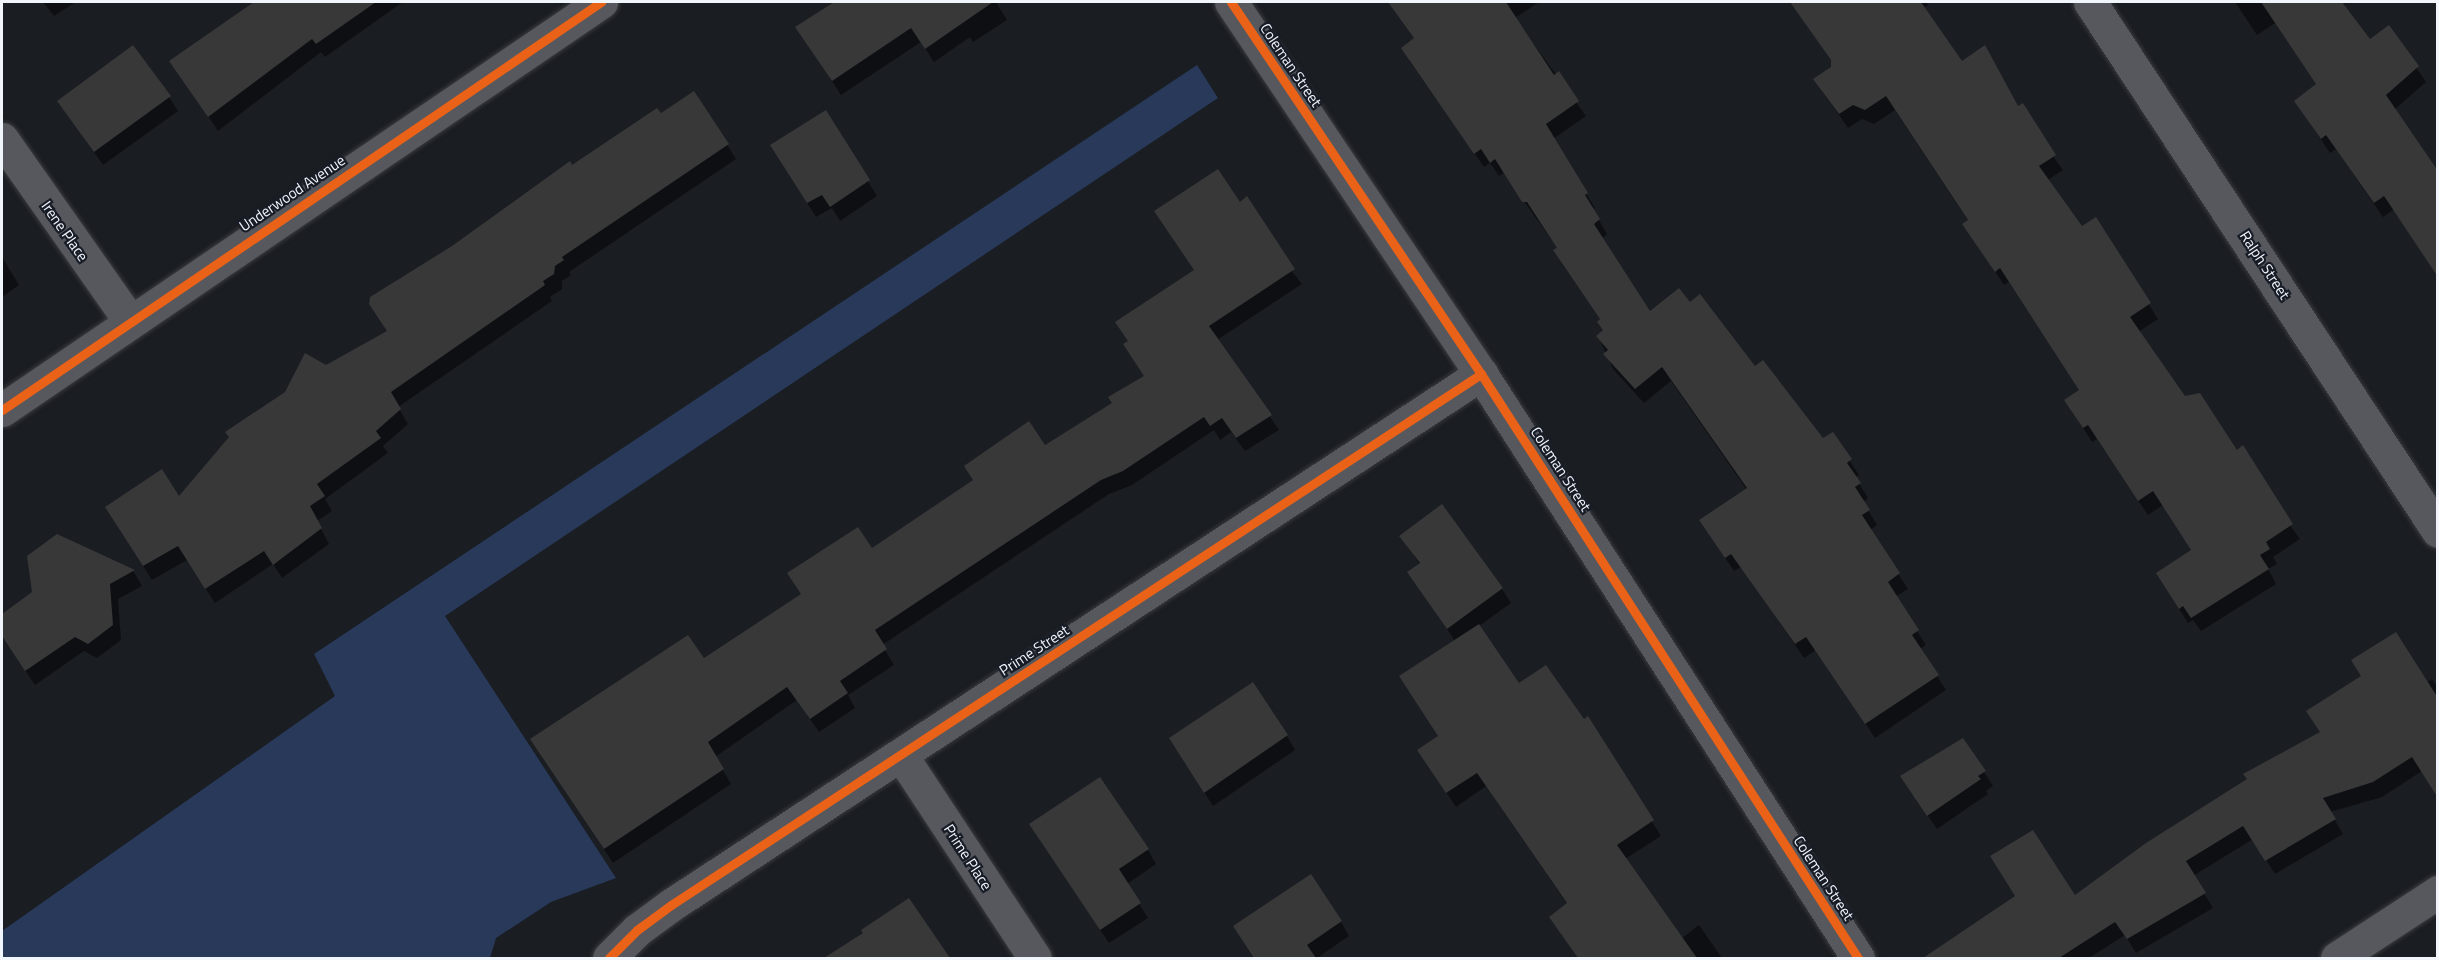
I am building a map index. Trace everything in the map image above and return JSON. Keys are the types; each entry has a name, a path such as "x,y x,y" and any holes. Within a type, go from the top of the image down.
{"street":[{"name":"Underwood Avenue","path":"2,411 130,321 601,2"},
{"name":"Coleman Street","path":"1231,2 1481,374 1858,958"},
{"name":"Ralph Street","path":"2090,2 2438,531"},
{"name":"Irene Place","path":"2,139 130,321"},
{"name":"Prime Street","path":"609,958 637,930 672,905 1481,374"},
{"name":"Prime Place","path":"901,754 1035,958"},
{"path":"2337,958 2438,892"}],"shaded area":[{"path":"1197,65 1218,98 445,616 616,878 551,902 496,938 490,958 2,958 2,931 335,696 314,654"}],"building":[{"path":"254,2 376,2 316,44 312,39 208,117 169,61"},
{"path":"834,2 993,2 925,49 911,28 832,81 795,27"},
{"path":"1388,2 1506,2 1554,75 1559,71 1579,101 1546,124 1588,193 1585,195 1600,219 1594,224 1650,311 1679,288 1690,302 1700,294 1755,366 1763,360 1823,438 1833,432 1852,459 1847,463 1861,483 1855,487 1870,510 1862,515 1900,573 1888,582 1919,630 1912,635 1939,675 1865,724 1806,637 1795,644 1731,554 1725,558 1699,520 1747,488 1662,367 1635,389 1603,354 1608,350 1596,336 1603,330 1597,322 1600,319 1553,250 1557,248 1527,202 1522,202 1495,159 1490,163 1481,149 1474,154 1401,48 1414,38"},
{"path":"1790,2 1921,2 1962,61 1985,45 2018,106 2023,103 2056,155 2039,166 2082,226 2096,217 2151,303 2130,317 2185,396 2200,393 2237,450 2243,445 2293,524 2266,542 2270,549 2260,555 2269,569 2191,618 2183,606 2179,609 2156,573 2191,550 2153,491 2138,501 2088,425 2083,428 2064,400 2079,390 2000,268 1995,272 1962,224 1968,220 1886,96 1865,110 1853,105 1839,114 1813,79 1831,67 1831,60"},
{"path":"2261,2 2342,2 2370,39 2389,25 2419,66 2386,95 2438,171 2438,277 2384,196 2374,203 2326,135 2321,139 2294,101 2316,84"},
{"path":"133,45 171,96 94,152 57,101"},
{"path":"694,91 729,144 562,257 564,260 555,266 554,274 543,281 545,285 391,392 401,409 376,431 381,438 317,484 325,496 310,506 322,528 273,565 264,551 205,589 178,546 143,566 105,507 162,469 179,496 229,437 225,432 285,392 305,353 326,365 387,331 369,304 370,297 452,246 570,161 572,165 657,108 661,113"},
{"path":"826,110 870,180 830,207 822,195 807,203 770,145"},
{"path":"1218,169 1240,202 1247,196 1295,269 1209,326 1272,415 1236,438 1222,418 1210,426 1204,417 1123,471 1101,480 875,630 887,649 840,681 848,693 810,719 787,687 708,742 724,769 604,849 530,739 688,635 704,658 801,594 787,573 858,527 872,548 973,480 964,466 1029,421 1045,445 1112,403 1108,397 1144,376 1123,344 1128,341 1115,322 1194,270 1154,211"},
{"path":"1442,504 1503,588 1447,629 1407,572 1420,563 1399,536"},
{"path":"57,534 135,570 110,584 113,625 88,644 75,637 25,671 2,636 2,614 32,592 27,556"},
{"path":"1479,624 1519,683 1546,665 1584,719 1588,716 1654,820 1617,845 1697,958 1578,958 1549,917 1567,903 1477,773 1446,793 1417,750 1438,736 1399,676"},
{"path":"2396,632 2438,698 2438,798 2412,757 2373,782 2323,798 2336,819 2265,861 2243,826 2186,861 2206,893 2127,939 2115,922 2059,958 1923,958 2015,896 1990,856 2033,830 2075,895 2146,843 2247,779 2243,774 2320,732 2306,711 2361,676 2351,660"},
{"path":"1253,682 1288,735 1204,793 1169,738"},
{"path":"1963,738 1986,771 1978,776 1981,779 1927,816 1900,776"},
{"path":"1100,777 1149,849 1119,869 1141,903 1100,930 1029,824"},
{"path":"1311,874 1342,921 1307,945 1316,958 1254,958 1233,926"},
{"path":"909,898 950,958 824,958 863,933 861,930"}],"cycle path":[{"path":"2,410 601,2"},
{"path":"1231,2 1481,374 1858,958"},
{"path":"609,958 637,930 671,905 1481,374"}]}
